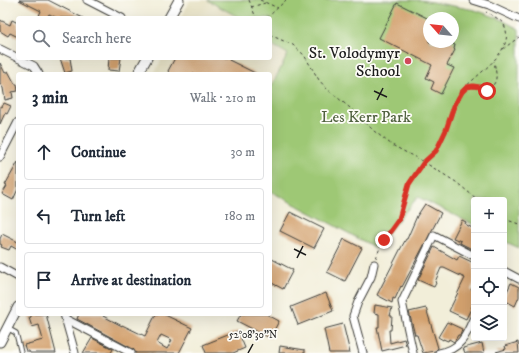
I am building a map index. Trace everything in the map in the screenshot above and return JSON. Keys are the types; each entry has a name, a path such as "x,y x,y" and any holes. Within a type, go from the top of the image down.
{"street":[{"path":"87,0 118,16"},
{"path":"170,16 179,0"},
{"path":"473,0 489,5 519,19"},
{"path":"0,49 16,57"},
{"path":"22,60 34,66 38,72"},
{"path":"139,72 146,60"},
{"path":"0,157 16,126"},
{"path":"413,353 402,302 434,236 471,254"},
{"path":"362,353 354,316 358,302 371,277 374,264"},
{"path":"0,267 16,276"},
{"path":"507,272 519,278"},
{"path":"0,342 16,311"},
{"path":"65,316 74,353"},
{"path":"65,316 131,353"},
{"path":"439,353 453,349 462,342 471,323"}],"lane":[{"path":"7,328 16,333 21,353"}],"path":[{"path":"249,0 250,7 255,16"},
{"path":"260,0 278,8"},
{"path":"269,16 286,0"},
{"path":"250,7 266,2"},
{"path":"486,12 505,26 506,36 503,49"},
{"path":"272,36 293,45 304,55 319,80 327,89 355,112 374,131 392,145 410,156 424,162 456,182 474,197"},
{"path":"378,253 384,240 399,219 409,184 424,162 436,151 446,130 454,106 462,92 494,61 503,49 519,37"},
{"path":"467,87 480,87 487,91 493,86 497,79 494,61"},
{"path":"507,220 519,224"}],"shaded area":[{"path":"190,0 207,0 236,16 182,16"},
{"path":"272,45 288,54 272,85 272,72 155,72 161,60 272,60"}],"green space":[{"name":"Les Kerr Park","path":"207,0 421,0 475,10 498,18 519,29 519,248 507,242 507,197 471,197 471,224 418,197 376,248 272,192 272,85 288,54 272,45 272,16 236,16"}],"building":[{"path":"19,0 48,0 79,16 53,16 49,14 48,16 39,16 41,11"},
{"path":"397,3 423,16 423,48 454,48 455,50 447,65 454,68 441,94 431,89 434,82 426,78 432,65 379,38"},
{"path":"0,20 10,25 12,20 16,22 16,36 10,33 8,36 0,31"},
{"path":"61,60 70,60 72,71 65,72"},
{"path":"109,60 121,60 119,71 108,70"},
{"path":"174,60 229,60 253,72 169,72"},
{"path":"0,63 5,73 8,71 16,84 16,91 12,92 13,98 5,100 3,88 0,84"},
{"path":"4,103 11,106 7,114 5,113 0,124 0,106 2,107"},
{"path":"16,166 16,193 13,200 2,194 7,186 5,185"},
{"path":"425,204 441,213 402,287 401,286 395,299 393,298 392,303 377,295 407,239 417,216"},
{"path":"290,212 324,229 314,248 280,231"},
{"path":"462,220 466,222 465,224 471,227 471,248 460,243 461,241 453,238"},
{"path":"2,234 16,241 16,249 11,246 9,250 1,247 2,245 0,244"},
{"path":"344,239 362,248 345,281 327,272"},
{"path":"434,247 457,260 459,256 471,262 471,308 466,319 449,311 465,278 441,268 434,287 418,280"},
{"path":"272,259 293,270 283,289 272,283"},
{"path":"511,283 519,287 519,297 515,306 507,302 507,292"},
{"path":"326,293 333,311 298,325 291,307"},
{"path":"375,305 392,308 390,316 392,316 391,330 389,330 390,343 404,339 406,345 382,351 377,327 379,327 379,314 374,313"},
{"path":"426,308 438,348 435,351 423,353 417,335 415,335 409,312"},
{"path":"47,316 56,353 30,353 29,351 26,351 24,345 43,340 39,325 32,327 29,318"},
{"path":"78,316 103,316 145,336 155,316 167,316 192,328 179,353 136,353 133,349 77,319","holes":["161,335 172,340 167,349 157,343"]},
{"path":"240,316 270,316 279,321 270,338 237,321"},
{"path":"447,322 462,329 460,335 458,335 454,342 449,339 448,341 443,340 438,337"},
{"path":"343,324 350,353 329,353 324,329"},
{"path":"238,331 245,348 233,353 206,353 203,345"},
{"path":"92,338 113,349 111,353 83,353"},
{"path":"518,342 519,353 496,352 506,349 505,346"},
{"path":"482,343 484,353 465,353 463,348"},
{"path":"280,346 305,350 305,353 279,353"}],"place":[{"name":"St. Volodymyr School","path":"408,61"}],"route":[{"path":"384,240 399,219 409,184 424,162 436,151 446,130 454,106 462,92 467,87 473,86 480,87 487,91"}]}
